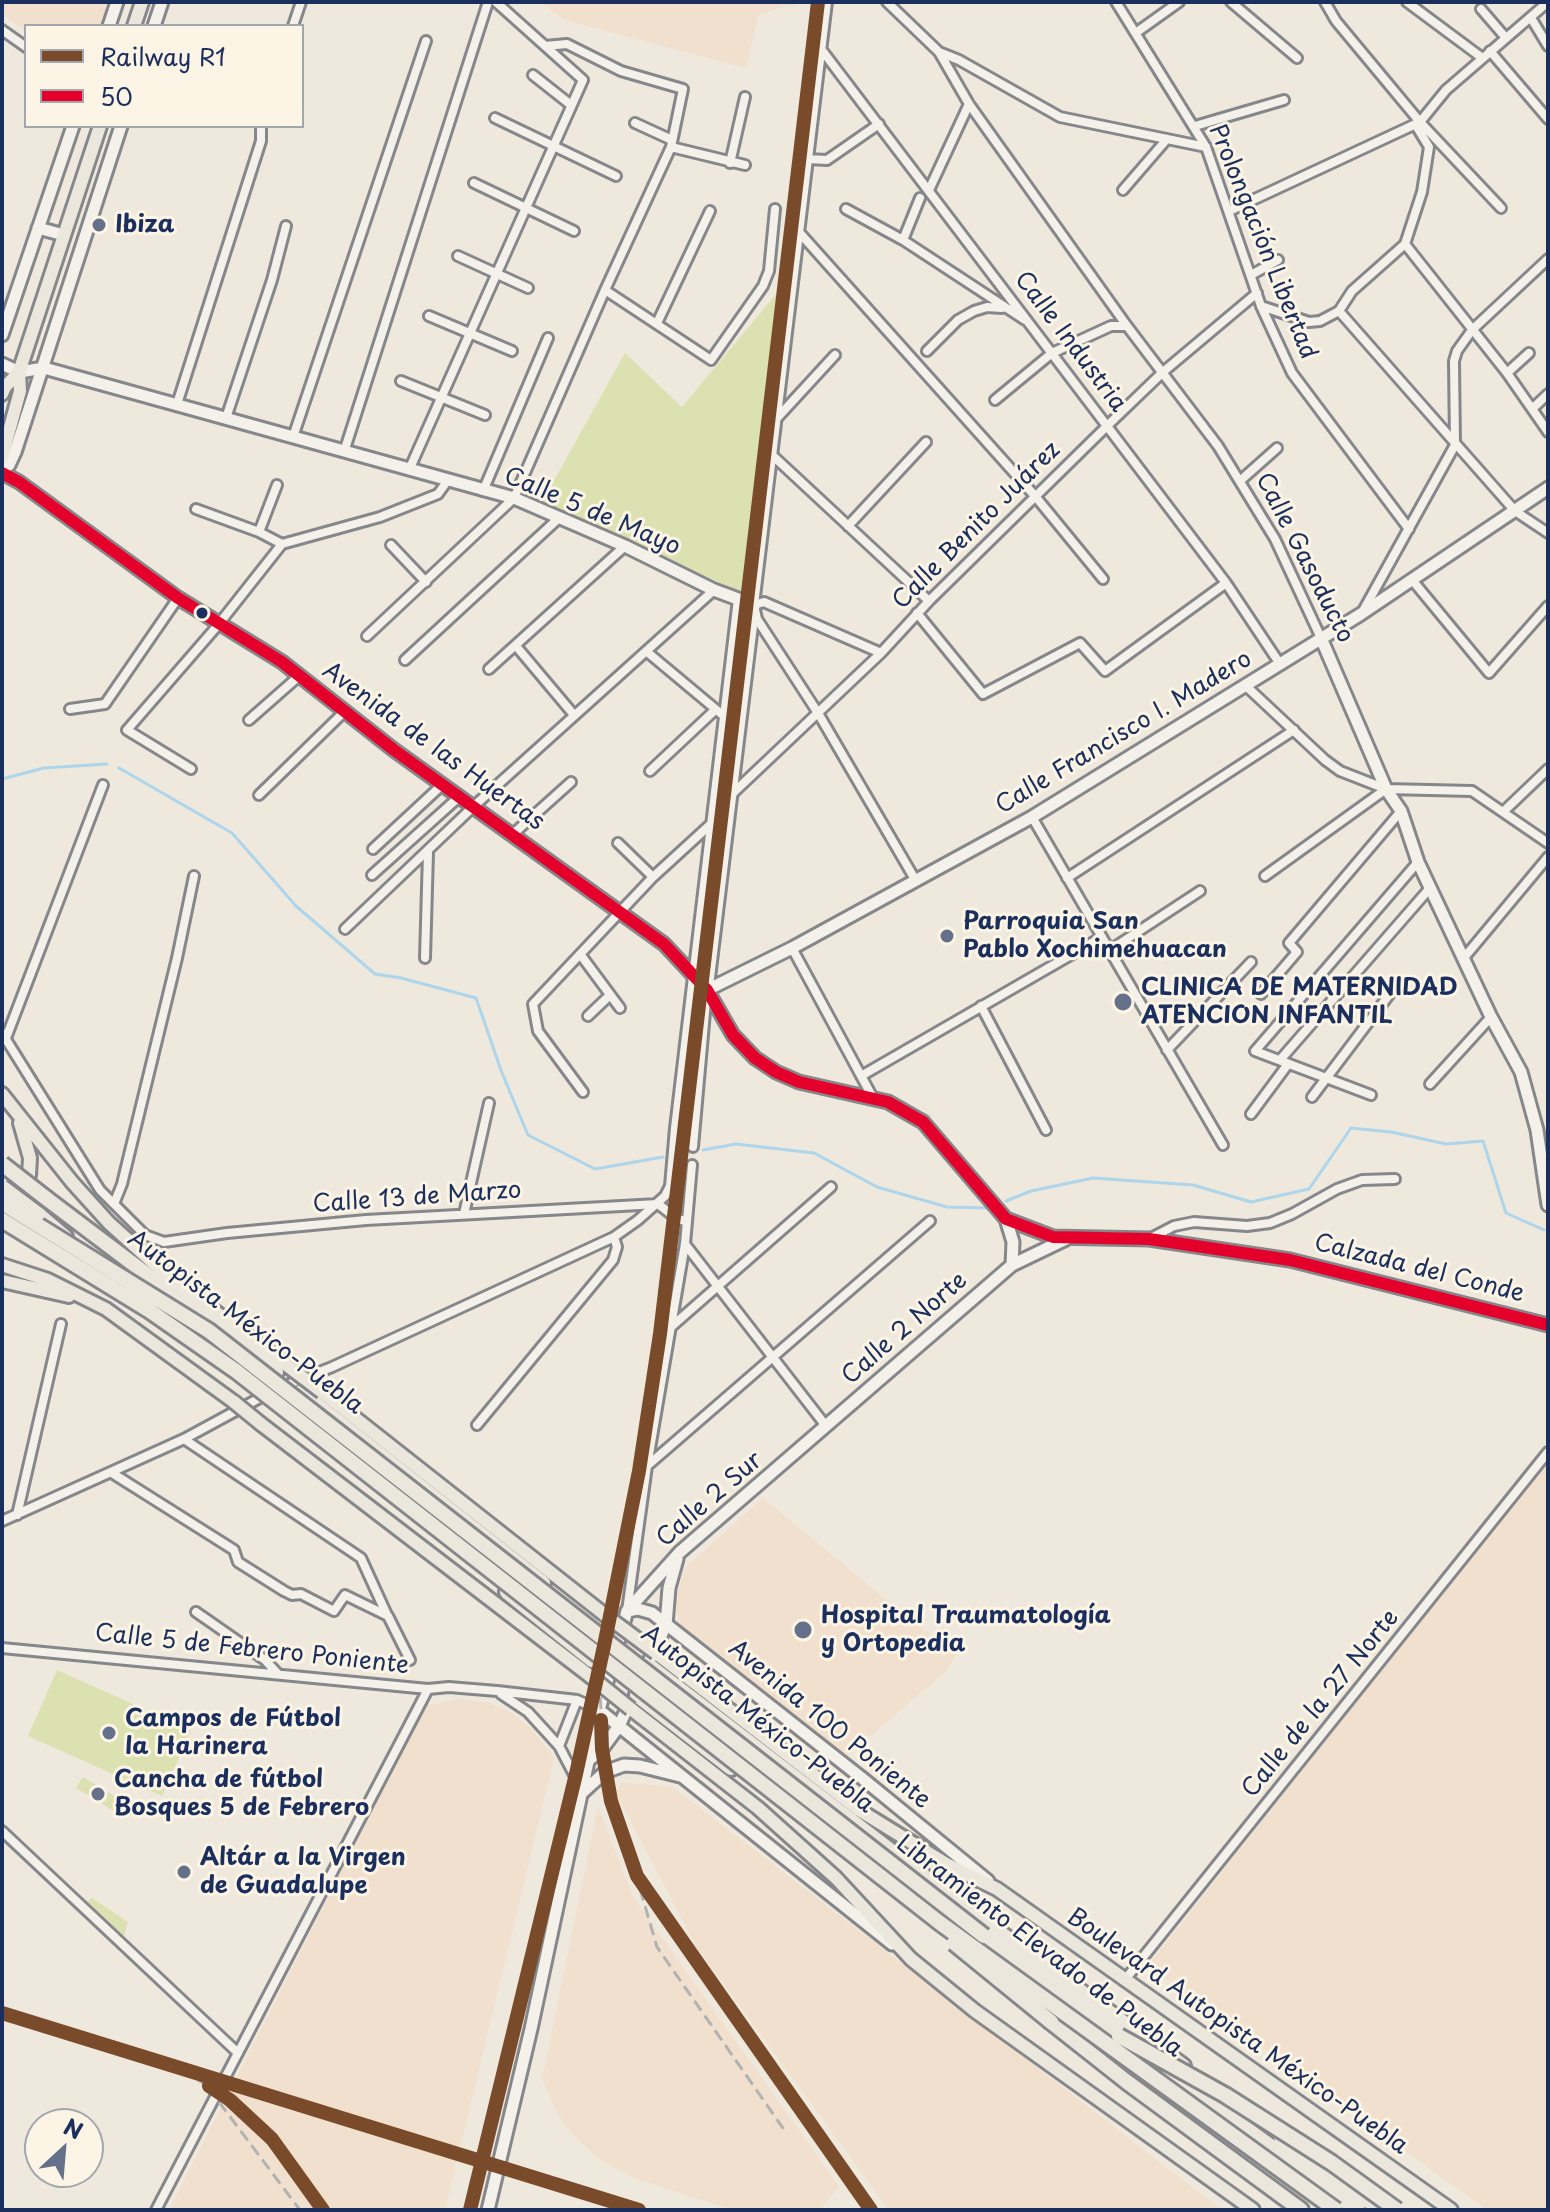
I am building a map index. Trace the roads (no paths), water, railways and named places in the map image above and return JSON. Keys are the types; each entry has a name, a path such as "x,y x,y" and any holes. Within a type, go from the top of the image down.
{"highway":[{"name":"Autopista México-Puebla","path":"2,1164 654,1660 959,1903 1381,2210"},
{"name":"Autopista México-Puebla","path":"2,1187 592,1660 634,1702 939,1930 1324,2210"},
{"name":"Libramiento Elevado de Puebla","path":"2,1203 209,1331 952,1912 1358,2210"},
{"name":"Libramiento Elevado de Puebla","path":"2,1220 150,1311 236,1371 940,1923 1336,2210"},
{"path":"940,1923 953,1942 969,1957 1140,2092 1301,2210"},
{"path":"1119,2036 1239,2103 1332,2163 1397,2210"}],"main road":[{"path":"135,24 142,2"},
{"path":"2,394 9,368 66,229 99,128"},
{"path":"2,457 20,391 9,368"},
{"path":"2,1094 88,1201 169,1277 322,1392 603,1621"},
{"path":"2,1220 21,1196 29,1175 27,1145 16,1113"},
{"path":"2,1265 73,1291 106,1309 234,1402 590,1676 634,1702 836,1878 911,1959 975,2011 1253,2210"},
{"path":"2,1281 60,1293 106,1309"},
{"name":"Boulevard Autopista México-Puebla","path":"654,1660 859,1810 948,1865 997,1889 1451,2210"}],"street":[{"path":"110,24 117,2"},
{"path":"155,24 162,2"},
{"path":"294,24 301,2"},
{"path":"344,452 488,2"},
{"path":"409,470 583,80 496,2"},
{"path":"693,1147 707,990 827,2"},
{"name":"Calle Gasoducto","path":"887,2 939,52 969,104 1241,480 1275,539 1386,789 1401,811 1418,862 1491,1017 1521,1072 1543,1129 1548,1205"},
{"name":"Prolongación Libertad","path":"1116,2 1206,147 1261,306 1292,373 1409,529"},
{"path":"1137,32 1179,2"},
{"path":"1231,2 1297,58"},
{"path":"1325,2 1336,21 1417,123 1501,208"},
{"path":"1407,2 1481,57"},
{"path":"1229,211 1417,123 1481,57 1548,2"},
{"path":"1481,9 1506,38"},
{"path":"1531,18 1548,46"},
{"path":"2,30 24,46"},
{"path":"293,437 426,41"},
{"path":"367,636 514,498 671,144 683,89 621,71 567,44 545,46"},
{"name":"Calle Industria","path":"821,49 1226,583 1280,664"},
{"path":"1490,51 1548,119"},
{"path":"939,52 959,60 1060,117 1206,147"},
{"path":"533,75 571,105"},
{"path":"730,163 745,97"},
{"path":"1195,126 1284,100"},
{"path":"929,190 969,104"},
{"path":"495,118 616,176"},
{"path":"635,123 671,144 745,165"},
{"path":"1261,306 1309,322 1320,321 1339,311 1352,291 1405,244 1422,192 1429,147 1417,123"},
{"path":"807,159 827,160 879,124"},
{"path":"2,335 72,128"},
{"path":"2,471 15,452 44,368 120,128"},
{"path":"177,404 261,141 261,128"},
{"path":"1123,190 1167,139"},
{"path":"474,183 574,231"},
{"path":"903,240 920,198"},
{"path":"605,290 711,360 763,286 769,271 775,209"},
{"path":"846,209 903,240 1030,323"},
{"path":"657,323 710,211"},
{"path":"226,418 286,226"},
{"path":"38,228 89,230"},
{"path":"798,231 1035,496 1103,579"},
{"path":"1405,244 1507,373 1548,432"},
{"path":"458,256 528,288"},
{"path":"1361,614 1455,445 1454,361 1457,351 1472,330 1548,259"},
{"path":"1251,275 1278,260"},
{"name":"Calle Benito Juárez","path":"732,794 881,653 929,601 1163,372 1257,293"},
{"path":"927,351 958,320 974,311 987,307 1004,308"},
{"path":"1339,311 1515,511 1548,533"},
{"path":"429,316 512,351"},
{"path":"995,400 1052,353 1111,326 1127,326"},
{"path":"483,491 548,338"},
{"path":"2,353 9,368"},
{"path":"1507,373 1529,353"},
{"path":"777,417 835,355"},
{"name":"Calle 5 de Mayo","path":"9,368 44,368 514,498 625,546 714,590 754,605"},
{"path":"401,381 485,415"},
{"path":"1532,409 1548,394"},
{"path":"848,526 926,442"},
{"path":"1241,480 1277,448"},
{"path":"771,454 929,601"},
{"name":"Avenida de las Huertas","path":"2,471 178,598 299,676 664,944 707,990"},
{"path":"191,769 127,730 218,625 282,544 380,517 438,494 448,480"},
{"path":"259,532 277,485"},
{"name":"Calle Francisco I. Madero","path":"707,990 792,948 1032,817 1413,581 1548,488"},
{"path":"196,509 259,532 282,544"},
{"path":"405,660 560,517"},
{"path":"391,545 426,582"},
{"path":"489,669 625,546"},
{"path":"1413,581 1489,673 1548,606"},
{"path":"917,613 983,694 1080,643 1105,671 1226,583"},
{"path":"345,929 474,806 714,590"},
{"path":"70,709 105,704 178,598"},
{"path":"2,1521 184,1439 278,1388 332,1367 614,1237 658,1204 670,1186 738,599"},
{"path":"754,605 764,602 881,653"},
{"path":"754,605 757,619 818,713 916,881"},
{"path":"516,646 574,715"},
{"path":"646,651 725,717"},
{"path":"249,720 299,676"},
{"path":"1246,686 1340,771 1386,789 1472,791 1548,843"},
{"path":"650,771 715,710"},
{"path":"259,795 344,712"},
{"path":"1067,878 1294,730"},
{"path":"1503,812 1548,769"},
{"path":"513,834 571,782"},
{"path":"373,849 443,784"},
{"path":"103,785 4,1035 100,1190 114,1204 122,1184 194,876"},
{"path":"1265,876 1386,789"},
{"path":"372,875 460,796"},
{"path":"1261,994 1297,952 1289,943 1401,811"},
{"path":"1032,817 1223,1145"},
{"path":"583,1092 538,1031 533,1004 653,877 713,822"},
{"path":"618,843 653,877"},
{"path":"425,958 428,853"},
{"path":"1463,959 1548,857"},
{"path":"1371,1095 1255,1051 1418,862"},
{"path":"1251,1114 1284,1062 1430,888"},
{"path":"1110,950 1200,891"},
{"path":"861,1076 1102,937"},
{"path":"792,948 873,1098"},
{"path":"580,954 620,1008"},
{"path":"1167,1050 1251,962"},
{"name":"Calzada del Conde","path":"707,990 733,1035 755,1058 799,1082 873,1098 906,1110 923,1122 1006,1219 1044,1235 1066,1239 1149,1239 1290,1260 1548,1325"},
{"path":"1312,1097 1392,991"},
{"path":"588,1016 610,995"},
{"path":"981,1006 1046,1130"},
{"path":"1430,1084 1491,1017"},
{"path":"464,1214 489,1103"},
{"path":"488,2210 599,1710 627,1611 647,1466 685,1244 692,1165"},
{"path":"1149,1239 1174,1226 1194,1222 1247,1226 1270,1223 1337,1189 1362,1180 1395,1179"},
{"path":"670,1327 831,1187"},
{"path":"88,1201 100,1190"},
{"name":"Calle 13 de Marzo","path":"114,1204 145,1235 164,1242 227,1233 464,1214 658,1204"},
{"path":"658,1204 676,1218 687,1222"},
{"path":"1006,1219 1012,1235 1012,1265"},
{"path":"647,1466 930,1221"},
{"path":"477,1425 613,1260 617,1247 614,1237"},
{"name":"Calle 2 Norte","path":"826,1426 1012,1265 1066,1239"},
{"path":"685,1244 826,1426"},
{"path":"17,1515 61,1324"},
{"name":"Calle 2 Sur","path":"627,1611 680,1552 826,1426"},
{"path":"184,1439 361,1558 410,1660"},
{"name":"Calle de la 27 Norte","path":"1124,1981 1548,1452"},
{"path":"112,1473 234,1550 238,1562 284,1591 292,1595 301,1594 334,1611 345,1595 388,1616"},
{"path":"590,1760 619,1726 666,1625 669,1588 680,1552"},
{"name":"Avenida 100 Poniente","path":"627,1611 638,1609 652,1613 997,1889"},
{"path":"196,1612 265,1660 278,1674"},
{"name":"Calle 5 de Febrero Poniente","path":"2,1648 428,1689 449,1687 577,1700 599,1710 911,1959"},
{"path":"156,2210 428,1689"},
{"path":"497,1691 528,1712 559,1746 583,1792"},
{"path":"559,1746 577,1700"},
{"path":"583,1792 605,1772 624,1765 685,1778"},
{"path":"2,1831 238,2053"}],"waterway":[{"path":"2,779 44,768 107,764"},
{"path":"119,768 232,833 296,906 375,974 476,998 528,1135 595,1169 663,1157"},
{"path":"1006,1201 1031,1191 1093,1178 1193,1185 1251,1202 1309,1189 1351,1128 1391,1132 1446,1144 1483,1141 1506,1213 1544,1230"},
{"path":"703,1150 736,1144 814,1153 877,1187 947,1207 987,1208"}],"railway":[{"path":"818,2 676,1218 639,1471 599,1679 605,1772 615,1814 637,1876 871,2210"},
{"path":"640,1889 657,1947 787,2134"},
{"path":"114,2047 192,2076 230,2100 272,2139 323,2210"},
{"path":"219,2102 300,2210"}],"rail line":[{"name":"R1","path":"470,2210 576,1774 639,1471 660,1334 818,2"},
{"name":"R1","path":"601,1720 602,1749 611,1801 637,1876 871,2210"},
{"name":"R1","path":"2,2013 639,2210"},
{"name":"R1","path":"209,2086 230,2100 272,2139 323,2210"}],"place":[{"name":"Ibiza","path":"99,225"},
{"name":"Parroquia San Pablo Xochimehuacan","path":"947,936"},
{"name":"CLINICA DE MATERNIDAD ATENCION INFANTIL","path":"1123,1002"},
{"name":"Hospital Traumatología y Ortopedia","path":"803,1630"},
{"name":"Campos de Fútbol la Harinera","path":"109,1733"},
{"name":"Cancha de fútbol Bosques 5 de Febrero","path":"98,1794"},
{"name":"Altár a la Virgen de Guadalupe","path":"184,1872"}]}
